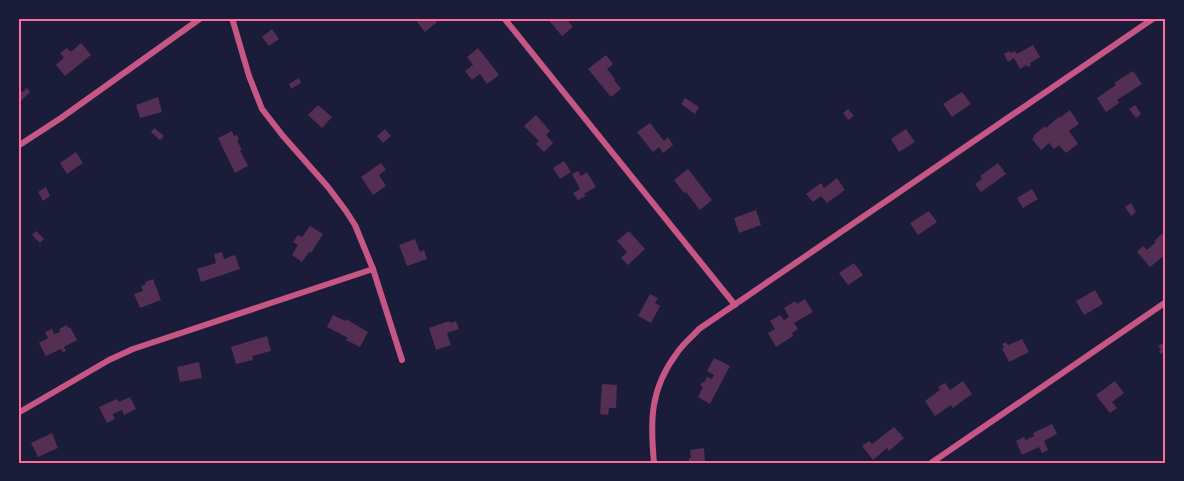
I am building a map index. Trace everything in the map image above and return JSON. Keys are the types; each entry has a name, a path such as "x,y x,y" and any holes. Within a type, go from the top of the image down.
{"street":[{"path":"18,146 70,112 201,18"},
{"path":"232,18 249,76 262,109 328,187 355,225 373,269 402,360"},
{"path":"504,18 735,305"},
{"path":"654,463 652,408 661,379 677,352 699,329 1154,18"},
{"path":"18,413 109,360 133,349 373,269"},
{"path":"931,463 1166,302"}],"building":[{"path":"414,18 434,18 437,22 425,32"},
{"path":"547,18 566,18 573,27 562,36"},
{"path":"272,29 279,39 269,46 262,37"},
{"path":"81,43 91,55 65,76 56,65 64,58 60,53 67,48 71,52"},
{"path":"1033,45 1040,57 1028,67 1026,65 1020,69 1014,58 1008,62 1004,54 1015,51 1017,54"},
{"path":"478,48 499,75 487,84 480,74 472,80 465,71 473,65 467,57"},
{"path":"606,55 613,64 607,69 621,89 611,97 588,69"},
{"path":"1133,71 1142,84 1117,100 1119,103 1106,112 1097,98 1116,85 1114,83"},
{"path":"299,78 301,83 291,89 289,84"},
{"path":"18,87 23,92 27,88 30,92 18,104"},
{"path":"962,92 971,104 952,117 943,104"},
{"path":"158,97 162,112 140,118 136,105"},
{"path":"685,98 699,107 695,114 681,104"},
{"path":"318,105 332,117 322,128 308,115"},
{"path":"1135,105 1141,114 1136,118 1129,109"},
{"path":"848,109 854,116 848,120 843,113"},
{"path":"1070,110 1079,124 1069,131 1078,144 1066,153 1059,145 1054,149 1049,143 1041,150 1032,139 1033,136"},
{"path":"536,115 550,131 546,135 553,143 544,152 536,144 539,141 524,126"},
{"path":"650,123 664,141 668,137 673,145 663,153 659,147 653,152 637,132"},
{"path":"154,128 164,136 160,140 151,132"},
{"path":"385,129 391,136 383,143 377,136"},
{"path":"906,129 915,142 899,152 891,139"},
{"path":"232,131 239,139 237,140 242,150 240,150 248,166 235,173 218,138"},
{"path":"76,152 83,163 67,174 60,163"},
{"path":"564,161 571,172 560,179 553,168"},
{"path":"381,163 386,170 379,175 386,186 373,195 361,177"},
{"path":"998,163 1006,174 981,192 975,184 982,179 980,176"},
{"path":"688,169 712,200 700,210 674,180"},
{"path":"578,171 581,176 587,172 596,187 578,200 573,193 580,189 572,174"},
{"path":"837,178 845,190 827,203 821,196 813,202 806,194 821,183 824,188"},
{"path":"46,187 50,196 43,201 38,192"},
{"path":"1032,189 1038,199 1023,208 1017,198"},
{"path":"1131,203 1136,212 1131,216 1125,207"},
{"path":"756,210 761,225 739,233 734,218"},
{"path":"929,211 937,222 918,235 910,223"},
{"path":"310,226 323,234 311,253 309,252 302,262 292,255 298,245 293,242 298,235 302,237"},
{"path":"1166,230 1166,254 1150,267 1137,252 1143,246 1147,250"},
{"path":"36,231 44,239 40,243 32,235"},
{"path":"629,231 645,249 628,265 621,258 627,252 617,241"},
{"path":"415,239 420,252 424,250 427,259 407,266 399,245"},
{"path":"222,252 224,259 235,255 240,269 201,282 197,269 216,263 214,254"},
{"path":"854,263 863,275 848,285 839,273"},
{"path":"153,279 161,300 140,308 134,294 143,291 141,286"},
{"path":"1095,290 1103,304 1084,315 1076,301"},
{"path":"650,294 658,298 655,303 660,306 651,323 638,316"},
{"path":"805,299 813,312 794,323 798,329 792,333 793,336 776,347 768,333 775,329 770,321 780,315 784,320 789,317 784,308 795,301 797,304"},
{"path":"333,315 345,321 346,319 368,332 360,347 327,327"},
{"path":"449,321 450,323 456,321 459,329 447,333 451,345 436,350 429,328"},
{"path":"67,325 77,340 64,347 66,351 63,352 61,349 46,356 39,343 48,338 45,332 52,329 54,334"},
{"path":"267,336 271,351 252,356 253,360 236,364 231,347"},
{"path":"1022,339 1029,352 1009,362 1002,349 1004,348 1002,344 1006,342 1008,345"},
{"path":"1166,341 1166,357 1163,353 1161,354 1158,346"},
{"path":"714,358 730,366 710,404 698,397 703,387 700,385 702,382 704,383 707,377 712,379 714,375 707,371"},
{"path":"199,362 202,378 180,382 177,367"},
{"path":"963,381 972,394 953,408 951,405 935,416 925,401 940,390 938,387 945,383 950,390"},
{"path":"1115,381 1124,393 1112,402 1117,408 1110,413 1096,395"},
{"path":"602,384 617,385 616,408 609,408 608,415 600,414"},
{"path":"130,397 136,409 124,415 122,410 113,414 115,419 107,423 99,407 117,399 119,402"},
{"path":"1052,424 1057,434 1044,441 1048,450 1042,453 1039,447 1022,455 1016,441 1024,437 1026,440 1034,436 1033,433"},
{"path":"894,427 904,438 889,451 887,448 873,460 862,446 869,441 872,444"},
{"path":"52,433 58,448 38,457 31,443"},
{"path":"704,448 705,463 689,463 690,450"}]}
